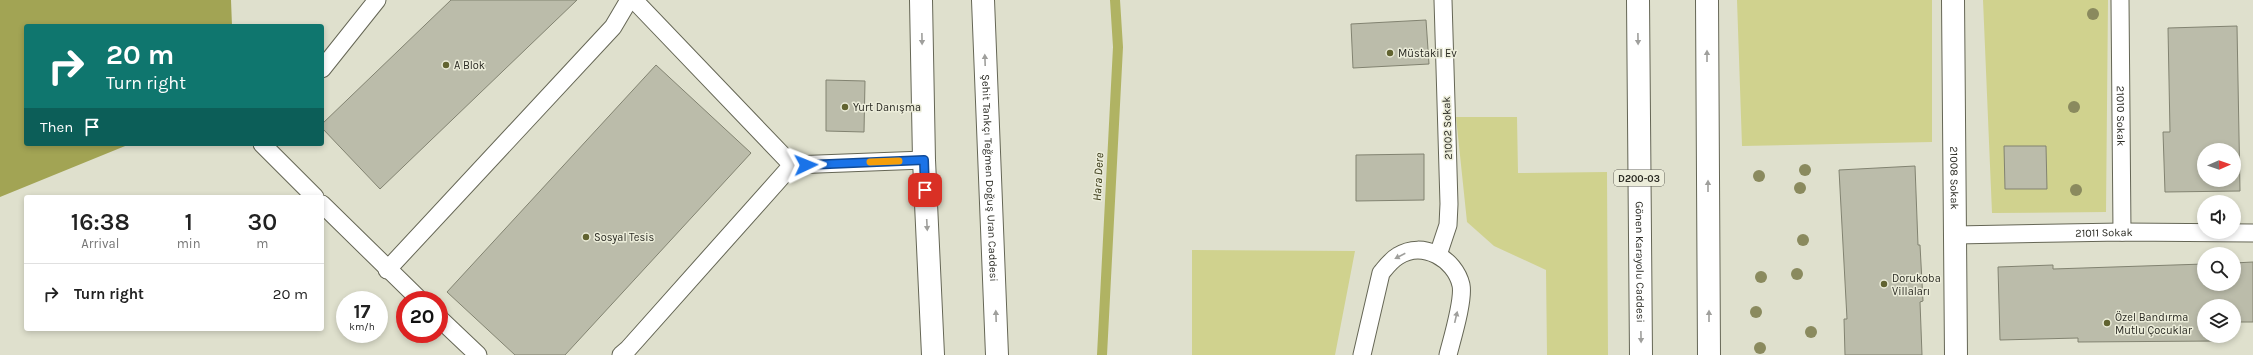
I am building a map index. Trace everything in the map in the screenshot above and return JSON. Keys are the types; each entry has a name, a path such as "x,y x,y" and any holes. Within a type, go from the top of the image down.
{"main road":[{"path":"921,0 924,160 933,355"},
{"name":"Şehit Tankçı Teğmen Doğuş Uran Caddesi","path":"983,0 997,355"},
{"name":"Gönen Karayolu Caddesi","path":"1638,0 1641,355"},
{"path":"1707,0 1709,355"},
{"name":"21008 Sokak","path":"1953,0 1956,355"}],"lane":[{"path":"324,66 377,0"},
{"path":"388,270 613,27 629,0"},
{"path":"634,0 792,165"},
{"name":"21002 Sokak","path":"1438,255 1448,225 1449,204 1443,0"},
{"name":"21010 Sokak","path":"2120,0 2122,232"},
{"path":"264,146 313,195"},
{"path":"621,355 792,165 924,160"},
{"path":"324,206 410,291"},
{"name":"21011 Sokak","path":"1955,235 2122,232 2253,233"},
{"path":"1362,355 1377,286 1385,268 1399,255 1412,251 1425,251 1438,255 1449,263 1457,273 1461,287 1461,300 1448,355"},
{"path":"448,327 478,355"}],"green space":[{"path":"1737,0 1932,0 1932,142 1742,146"},
{"path":"1983,0 2108,0 2106,212 1992,213"},
{"path":"1456,117 1517,117 1518,173 1607,172 1608,355 1547,355 1546,270 1494,246 1467,222"},
{"path":"1192,250 1355,251 1335,355 1192,355"}],"shaded area":[{"path":"0,0 231,0 232,24 24,24 24,146 125,146 0,197"}],"building":[{"name":"A Blok","path":"451,0 577,0 380,189 324,130 324,122"},
{"name":"Müstakil Ev","path":"1426,20 1429,64 1353,68 1351,24"},
{"path":"2237,26 2239,143 2197,143 2197,187 2240,187 2240,191 2165,192 2163,132 2170,132 2168,28"},
{"name":"Sosyal Tesis","path":"656,65 751,153 565,355 515,355 448,293 448,291"},
{"name":"Yurt Danışma","path":"826,80 865,81 864,132 826,131"},
{"path":"2004,146 2046,146 2047,189 2005,189"},
{"path":"1424,154 1424,200 1356,201 1356,155"},
{"path":"1915,166 1918,245 1920,245 1923,301 1920,302 1922,355 1845,355 1844,319 1847,319 1839,170"},
{"path":"2253,262 2253,322 2241,322 2241,299 2197,299 2197,341 2078,342 2078,338 2000,340 1998,267 2053,265 2053,269 2197,264 2197,291 2241,291 2241,263"}],"waterway":[{"name":"Hara Dere","path":"1102,355 1118,47 1115,0"}],"slow traffic":[{"path":"870,162 899,161"}],"place":[{"name":"Müstakil Ev","path":"1390,53"},
{"name":"A Blok","path":"446,65"},
{"name":"Yurt Danışma","path":"845,107"},
{"name":"Sosyal Tesis","path":"586,237"},
{"name":"Dorukoba Villaları","path":"1884,284"},
{"name":"Özel Bandırma Mutlu Çocuklar","path":"2107,323"}],"route":[{"path":"806,165 924,160 925,190"}]}
